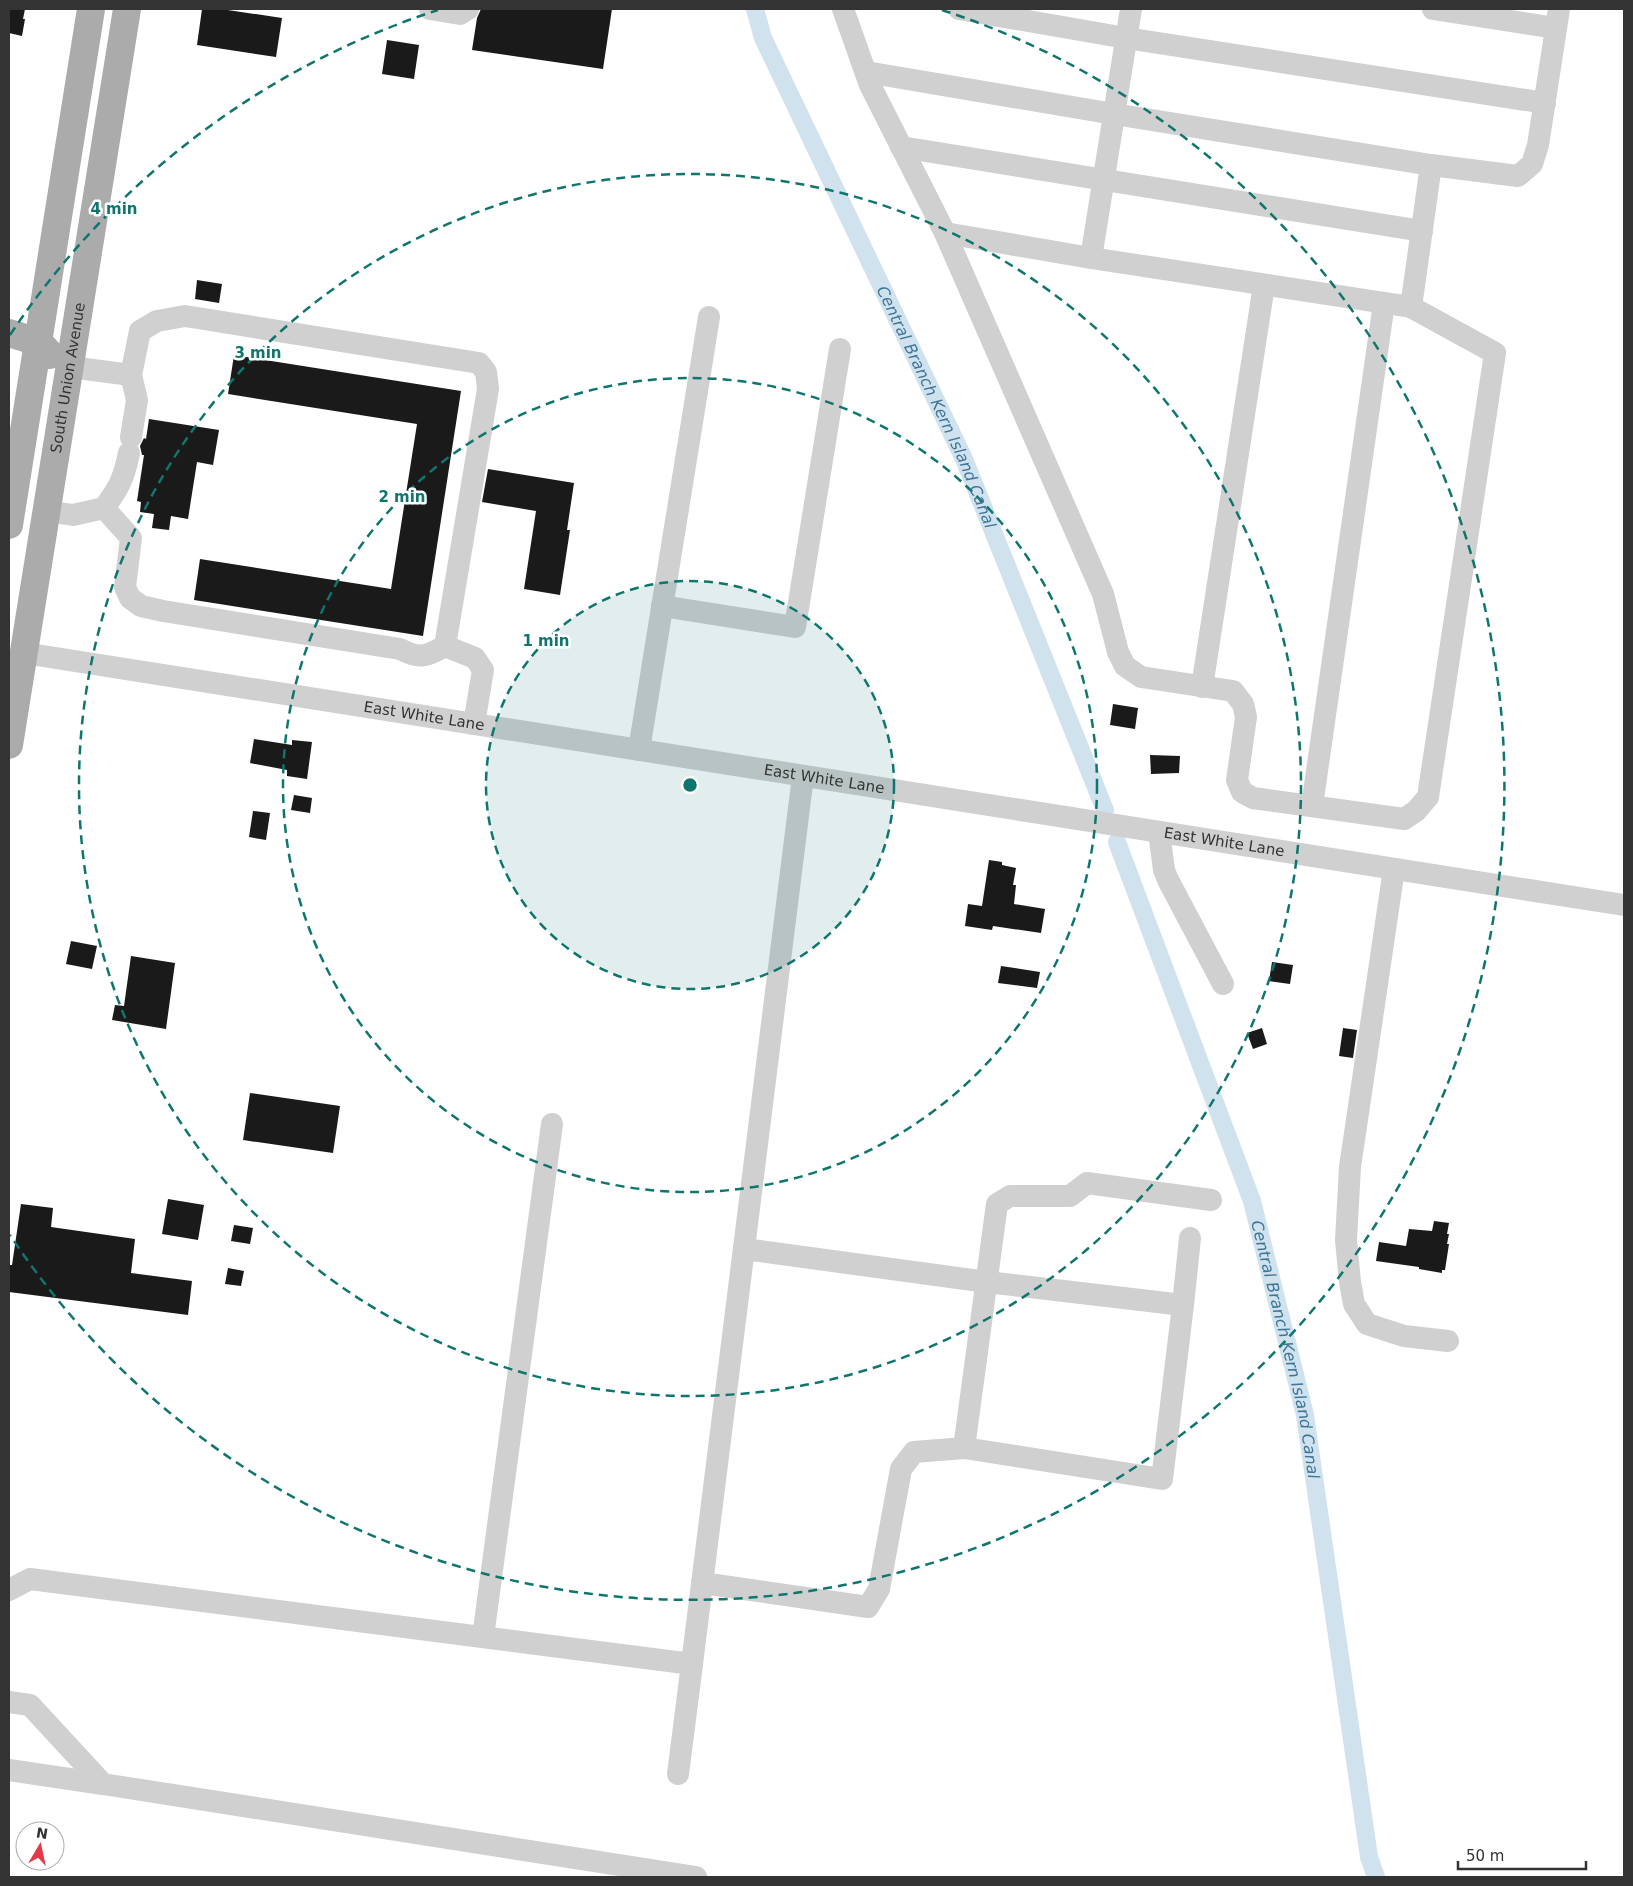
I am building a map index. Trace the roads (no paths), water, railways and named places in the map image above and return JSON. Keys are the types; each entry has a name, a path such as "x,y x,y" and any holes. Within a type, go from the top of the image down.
{"main road":[{"path":"9,525 14,446 38,342 91,9"},
{"name":"South Union Avenue","path":"9,745 14,650 47,511 127,9"},
{"path":"9,333 38,342 50,353 52,362 43,439 41,479 47,511"}],"street":[{"path":"430,9 460,14 468,9"},
{"path":"844,9 870,85 945,233 1103,594 1118,652 1125,666 1141,677 1233,691 1243,704 1246,717 1236,780 1242,792 1253,798 1404,819 1416,811 1428,797 1495,353 1412,308 1091,258 945,233"},
{"path":"959,9 1126,38 1545,103"},
{"path":"1091,258 1130,9"},
{"path":"866,72 1431,165 1518,176 1532,164 1538,145 1557,18 1433,9"},
{"path":"901,147 1422,231"},
{"path":"1412,308 1431,165"},
{"path":"1202,687 1264,285"},
{"path":"1312,806 1384,303"},
{"path":"47,511 73,515 104,508 117,490 125,474 137,400 131,375 140,331 157,321 185,316 478,363 486,372 488,389 445,646"},
{"path":"639,750 709,318"},
{"path":"662,606 795,627 840,349"},
{"path":"70,367 131,375"},
{"path":"104,508 131,538 125,587 130,598 141,606 163,612 400,649 418,657 429,655 445,646"},
{"path":"445,646 475,658 483,670 474,724"},
{"name":"East White Lane","path":"14,650 1624,905"},
{"path":"678,1774 803,776"},
{"path":"1159,832 1164,870 1168,880 1224,984"},
{"path":"1394,869 1350,1167 1346,1240 1350,1282 1354,1304 1367,1324 1404,1336 1448,1341"},
{"path":"482,1637 552,1124"},
{"path":"964,1448 997,1204 1010,1196 1070,1196 1087,1184 1211,1200"},
{"path":"702,1583 868,1607 879,1589 901,1469 914,1452 964,1448 1162,1479 1190,1238"},
{"path":"744,1248 987,1282 1183,1306"},
{"path":"9,1590 30,1579 692,1664"},
{"path":"9,1702 30,1705 102,1784"},
{"path":"9,1770 696,1877"}],"waterway":[{"name":"Central Branch Kern Island Canal","path":"755,9 763,38 964,459 1105,810"},
{"name":"Central Branch Kern Island Canal","path":"1117,842 1252,1201 1305,1415 1369,1857 1376,1877"}]}
